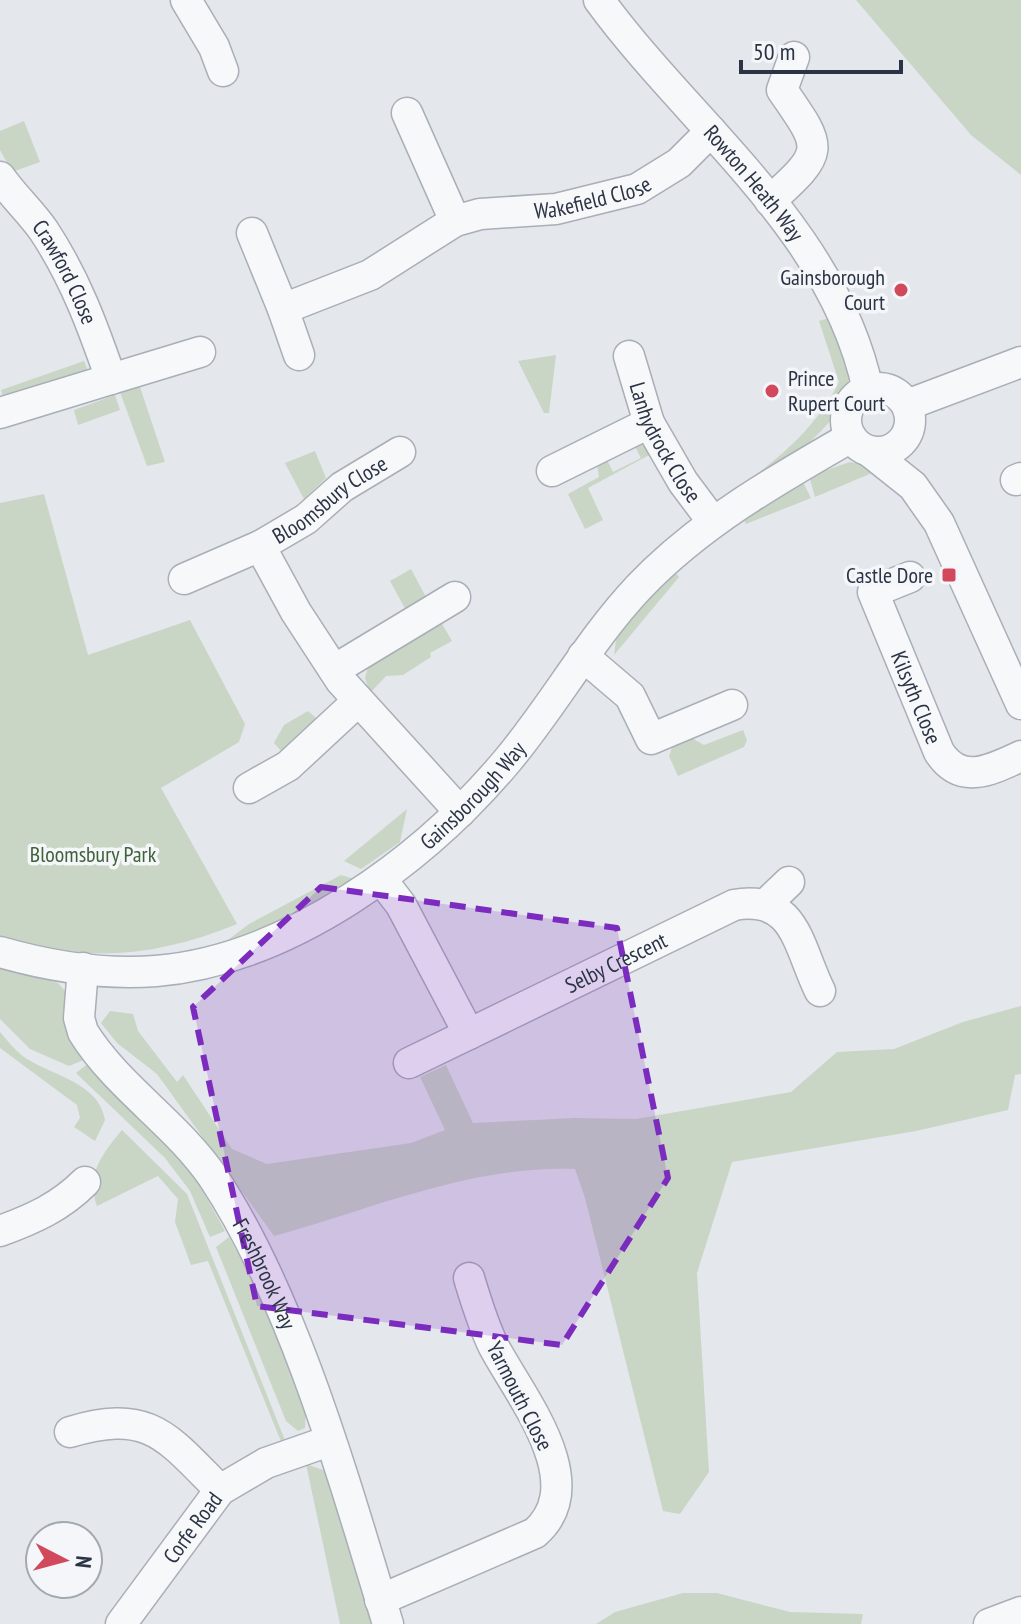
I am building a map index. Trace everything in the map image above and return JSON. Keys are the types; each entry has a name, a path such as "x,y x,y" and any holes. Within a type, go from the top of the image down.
{"street":[{"path":"186,0 214,47 223,71"},
{"name":"Rowton Heath Way","path":"602,1 770,201 812,259 841,309 868,390"},
{"path":"770,201 808,166 814,150 813,136 773,92 794,57"},
{"path":"407,113 455,221"},
{"name":"Wakefield Close","path":"283,309 370,275 455,221 480,214 556,209 637,189 679,163 711,131"},
{"name":"Crawford Close","path":"0,177 42,227 67,269 89,314 111,379"},
{"path":"252,233 299,355"},
{"path":"0,413 200,352"},
{"name":"Lanhydrock Close","path":"629,356 649,423 683,482 713,522"},
{"path":"860,444 895,448 908,418 1021,362"},
{"path":"924,500 908,418 892,391 868,390 855,398 846,420 860,444 897,472 924,500 1013,664 1021,704"},
{"path":"552,471 649,423"},
{"name":"Gainsborough Way","path":"0,952 83,968 157,971 221,957 295,928 381,879 460,812 513,754 583,656 638,588 713,522 860,444"},
{"name":"Bloomsbury Close","path":"184,579 260,546 306,519 342,487 400,452"},
{"name":"Bloomsbury Close","path":"260,546 334,670 357,702 460,812"},
{"name":"Kilsyth Close","path":"910,577 873,592 939,752 952,768 971,774 980,774 1021,756"},
{"path":"334,670 455,597"},
{"path":"583,656 630,696 656,752 732,705"},
{"path":"249,788 288,766 357,702"},
{"path":"381,879 401,905 469,1034"},
{"name":"Selby Crescent","path":"409,1063 734,905 778,893 783,915 794,932 820,991"},
{"name":"Freshbrook Way","path":"83,968 79,1018 83,1032 122,1078 183,1137 213,1178 257,1258 290,1333 329,1441 384,1612"},
{"path":"0,1231 77,1202"},
{"name":"Yarmouth Close","path":"384,1612 535,1533 545,1525 557,1499 555,1471 540,1426 492,1343 469,1278"},
{"path":"86,1435 127,1422 145,1426 173,1444 220,1490"},
{"name":"Corfe Road","path":"132,1619 220,1490 266,1463 329,1441"},
{"path":"989,1624 1021,1612"}],"highlighted area":[{"path":"321,887 617,928 668,1178 562,1345 257,1306 193,1007"}],"green space":[{"path":"856,0 1021,0 1021,175 971,135"},
{"path":"24,121 40,162 12,172 0,150 0,131"},
{"path":"833,317 848,372 847,391 839,409 809,443 738,493 736,489 781,455 808,428 839,382 819,321"},
{"path":"556,355 549,413 544,413 518,361"},
{"path":"84,361 88,371 5,404 1,390"},
{"path":"140,387 165,462 147,466 120,392"},
{"path":"115,395 120,410 78,425 74,410"},
{"path":"634,445 645,446 651,454 588,488 603,520 585,529 568,494 599,477 597,465 606,458 613,472 641,458"},
{"path":"315,451 326,478 304,499 285,463"},
{"path":"850,462 872,466 890,476 882,481 872,473 815,497 809,476"},
{"path":"802,480 811,498 746,524 742,516"},
{"name":"Bloomsbury Park","path":"44,494 88,655 190,620 245,724 239,742 161,788 237,924 178,944 120,953 62,951 0,936 0,503"},
{"path":"411,569 428,601 407,612 390,581"},
{"path":"674,571 679,577 614,655 617,633"},
{"path":"442,624 452,641 430,653 431,657 403,675 386,676 370,693 365,678 369,664"},
{"path":"308,711 316,718 282,752 274,743 284,725"},
{"path":"743,730 747,740 744,747 678,776 669,756 673,745 690,737 704,745"},
{"path":"407,809 400,842 361,869 344,861"},
{"path":"341,875 354,879 294,916 228,940 249,924"},
{"path":"0,967 58,983 65,991 69,1026 86,1059 69,1066 30,1049 0,1019"},
{"path":"1021,1006 1021,1074 1015,1075 1008,1110 916,1131 732,1162 697,1273 709,1472 680,1514 663,1511 585,1198 575,1169 536,1170 460,1181 274,1236 157,1074 117,1043 101,1023 110,1011 133,1014 138,1031 177,1082 183,1075 232,1149 267,1164 411,1143 445,1130 420,1077 446,1065 473,1123 575,1118 636,1119 791,1092 837,1052 894,1049 963,1022"},
{"path":"0,1032 23,1056 74,1082 94,1097 105,1120 95,1141 74,1127 80,1118 77,1105 0,1048"},
{"path":"89,1063 188,1164 225,1231 210,1237 190,1191 165,1158 76,1073"},
{"path":"122,1130 187,1194 286,1443 282,1444 208,1261 191,1265 175,1222 178,1199 158,1176 97,1206 93,1184 95,1174 103,1156"},
{"path":"229,1237 258,1290 306,1405 305,1428 298,1431 286,1421 216,1247"},
{"path":"306,1464 326,1471 376,1624 340,1624"},
{"path":"683,1593 717,1593 790,1612 863,1614 861,1624 596,1624 615,1612"}],"place":[{"name":"Gainsborough Court","path":"901,290"},
{"name":"Prince Rupert Court","path":"772,391"},
{"name":"Castle Dore","path":"949,575"}]}
